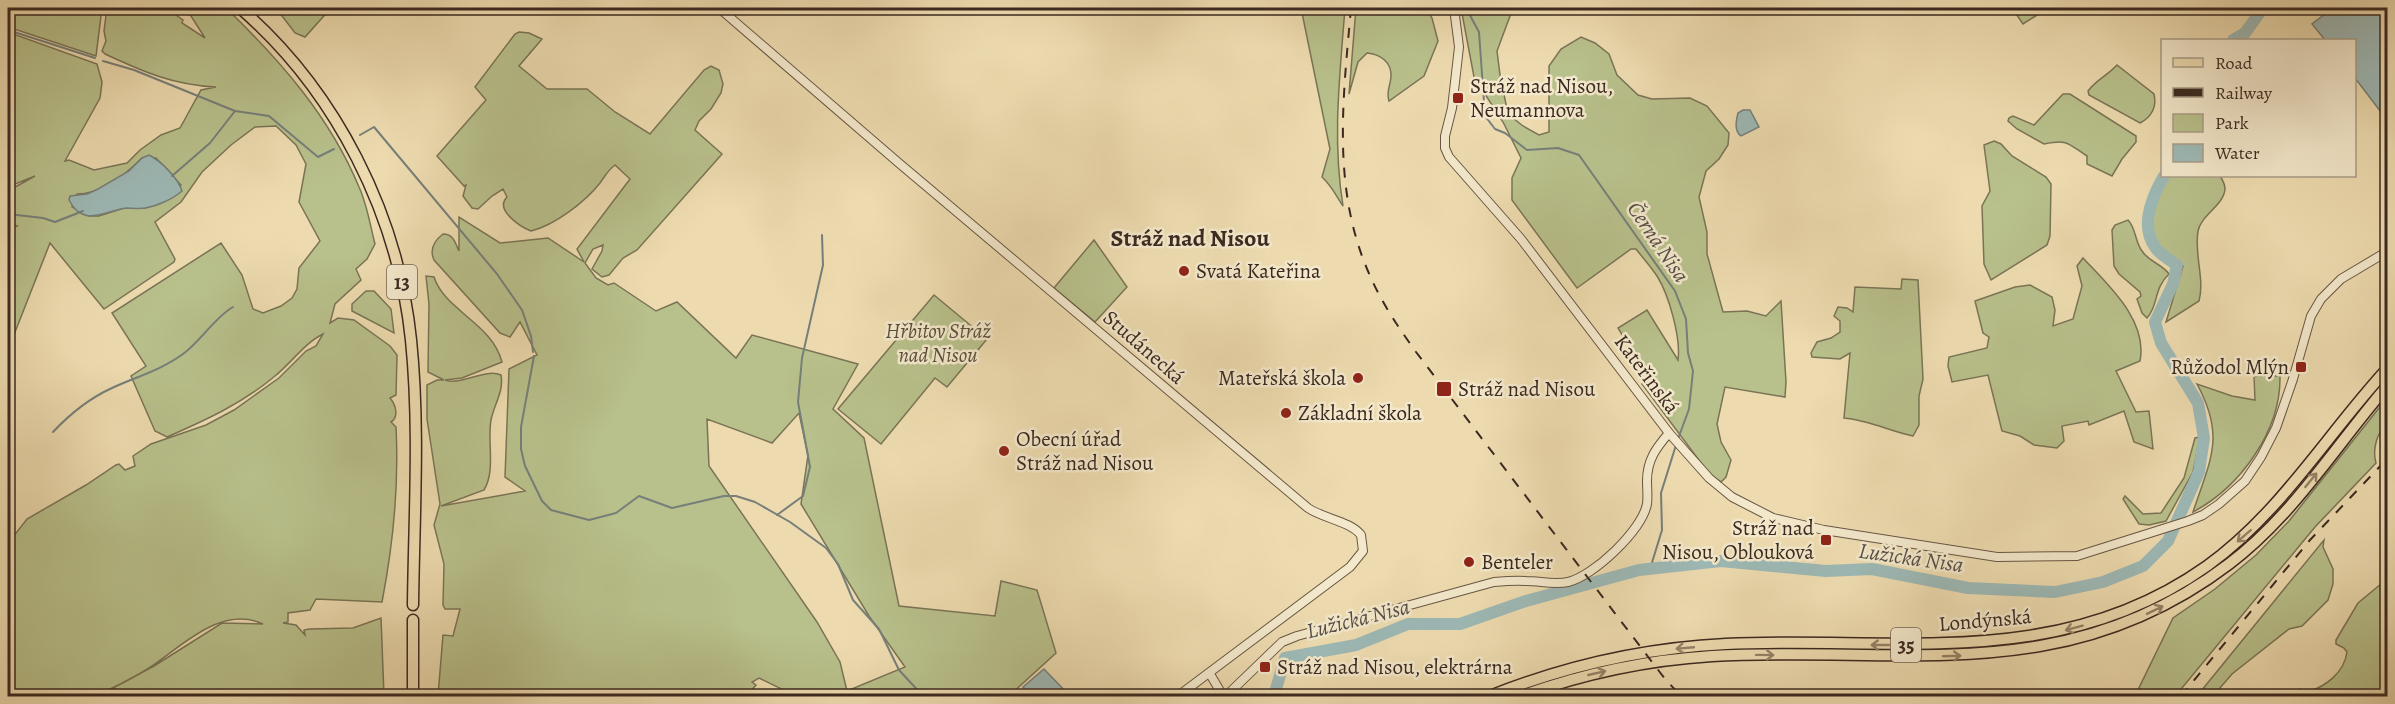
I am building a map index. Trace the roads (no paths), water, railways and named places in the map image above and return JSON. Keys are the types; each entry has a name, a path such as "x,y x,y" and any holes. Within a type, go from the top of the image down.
{"main road":[{"name":"13","path":"240,8 285,52 307,78 334,118 367,177 393,250 405,301 414,365 413,605"},
{"name":"Londýnská","path":"1490,696 1574,668 1664,649 1727,644 1978,643 2049,634 2113,616 2162,594 2195,574 2252,530 2284,495 2344,418 2388,368"},
{"name":"Londýnská","path":"1521,696 1588,675 1662,661 1754,655 1918,657 1979,654 2023,650 2066,642 2118,625 2151,612 2186,593 2214,575 2249,547 2276,522 2303,491 2388,385"},
{"path":"413,620 413,696"}],"street":[{"name":"Studánecká","path":"719,8 1308,508 1360,533 1364,548 1356,562 1178,696"},
{"name":"Kateřinská","path":"1210,674 1225,696 1282,642 1297,636 1494,582 1524,580 1555,583 1575,579 1628,540 1641,522 1647,503 1647,472 1653,451 1669,433 1528,248 1449,158 1445,148 1445,136 1452,108 1459,47 1454,8"},
{"path":"1669,433 1709,478 1732,497 1773,518 1824,530 1997,556 2021,558 2077,556 2160,531 2203,515 2232,494 2245,481 2276,428 2293,380 2311,316 2320,299 2341,279 2388,251"}],"water":[{"path":"2333,8 2387,8 2387,120 2356,79 2356,39 2324,39 2312,24"},
{"path":"1750,110 1759,127 1741,136 1736,129 1736,122 1738,113"},
{"path":"149,155 168,170 182,191 150,207 126,208 95,216 81,213 69,200 70,196 87,194 98,189 129,171 142,158"},
{"path":"1044,669 1070,696 1032,696 1023,687"}],"waterway":[{"name":"Černá Nisa","path":"1466,8 1479,32 1485,116 1495,129 1505,133 1527,150 1558,148 1579,155 1675,291 1686,319 1688,353 1693,371 1689,409 1678,439"},
{"name":"Lužická Nisa","path":"2235,39 2245,33 2263,8"},
{"path":"8,30 95,58"},
{"path":"103,61 134,70 235,111 269,116 318,157 334,149"},
{"path":"172,176 210,143 235,111"},
{"path":"360,135 374,127 497,274 522,310 531,336 533,352"},
{"name":"Lužická Nisa","path":"1274,696 1285,658 1356,645 1408,624 1460,624 1526,601 1639,570 1721,561 1826,571 1872,569 1968,588 2055,592 2103,582 2143,566 2168,541 2199,472 2204,438 2198,403 2161,343 2155,322 2173,284 2177,265 2157,250 2148,229 2149,210 2164,177"},
{"path":"8,214 43,218 55,222 83,211"},
{"path":"777,515 803,496 810,467 798,402 802,358 823,265 822,235"},
{"path":"53,432 73,413 96,397 175,360 233,307"},
{"path":"534,356 521,427 521,449 525,466 542,501 551,510 589,520 616,513 639,496 672,508 724,496 736,496 755,502 790,522 826,548 838,564 853,600 879,629 899,670 923,696"},
{"name":"Černá Nisa","path":"1650,569 1662,530 1661,493 1676,445"},
{"path":"1005,696 1013,693 1031,693"}],"railway":[{"path":"1351,8 1343,110 1345,178 1358,245 1371,278 1392,316 1416,352 1665,679 1681,696"},
{"path":"2181,696 2310,540 2388,458"}],"place":[{"name":"Stráž nad Nisou, Neumannova","path":"1458,98"},
{"name":"Svatá Kateřina","path":"1184,271"},
{"name":"Růžodol Mlýn","path":"2301,367"},
{"name":"Mateřská škola","path":"1358,378"},
{"name":"Stráž nad Nisou","path":"1444,389"},
{"name":"Základní škola","path":"1286,413"},
{"name":"Obecní úřad Stráž nad Nisou","path":"1004,451"},
{"name":"Stráž nad Nisou, Oblouková","path":"1826,540"},
{"name":"Benteler","path":"1469,562"},
{"name":"Stráž nad Nisou, elektrárna","path":"1265,667"}],"district":[{"name":"Stráž nad Nisou","path":"1190,238"}],"park label":[{"name":"Hřbitov Stráž nad Nisou","path":"938,343"}]}
